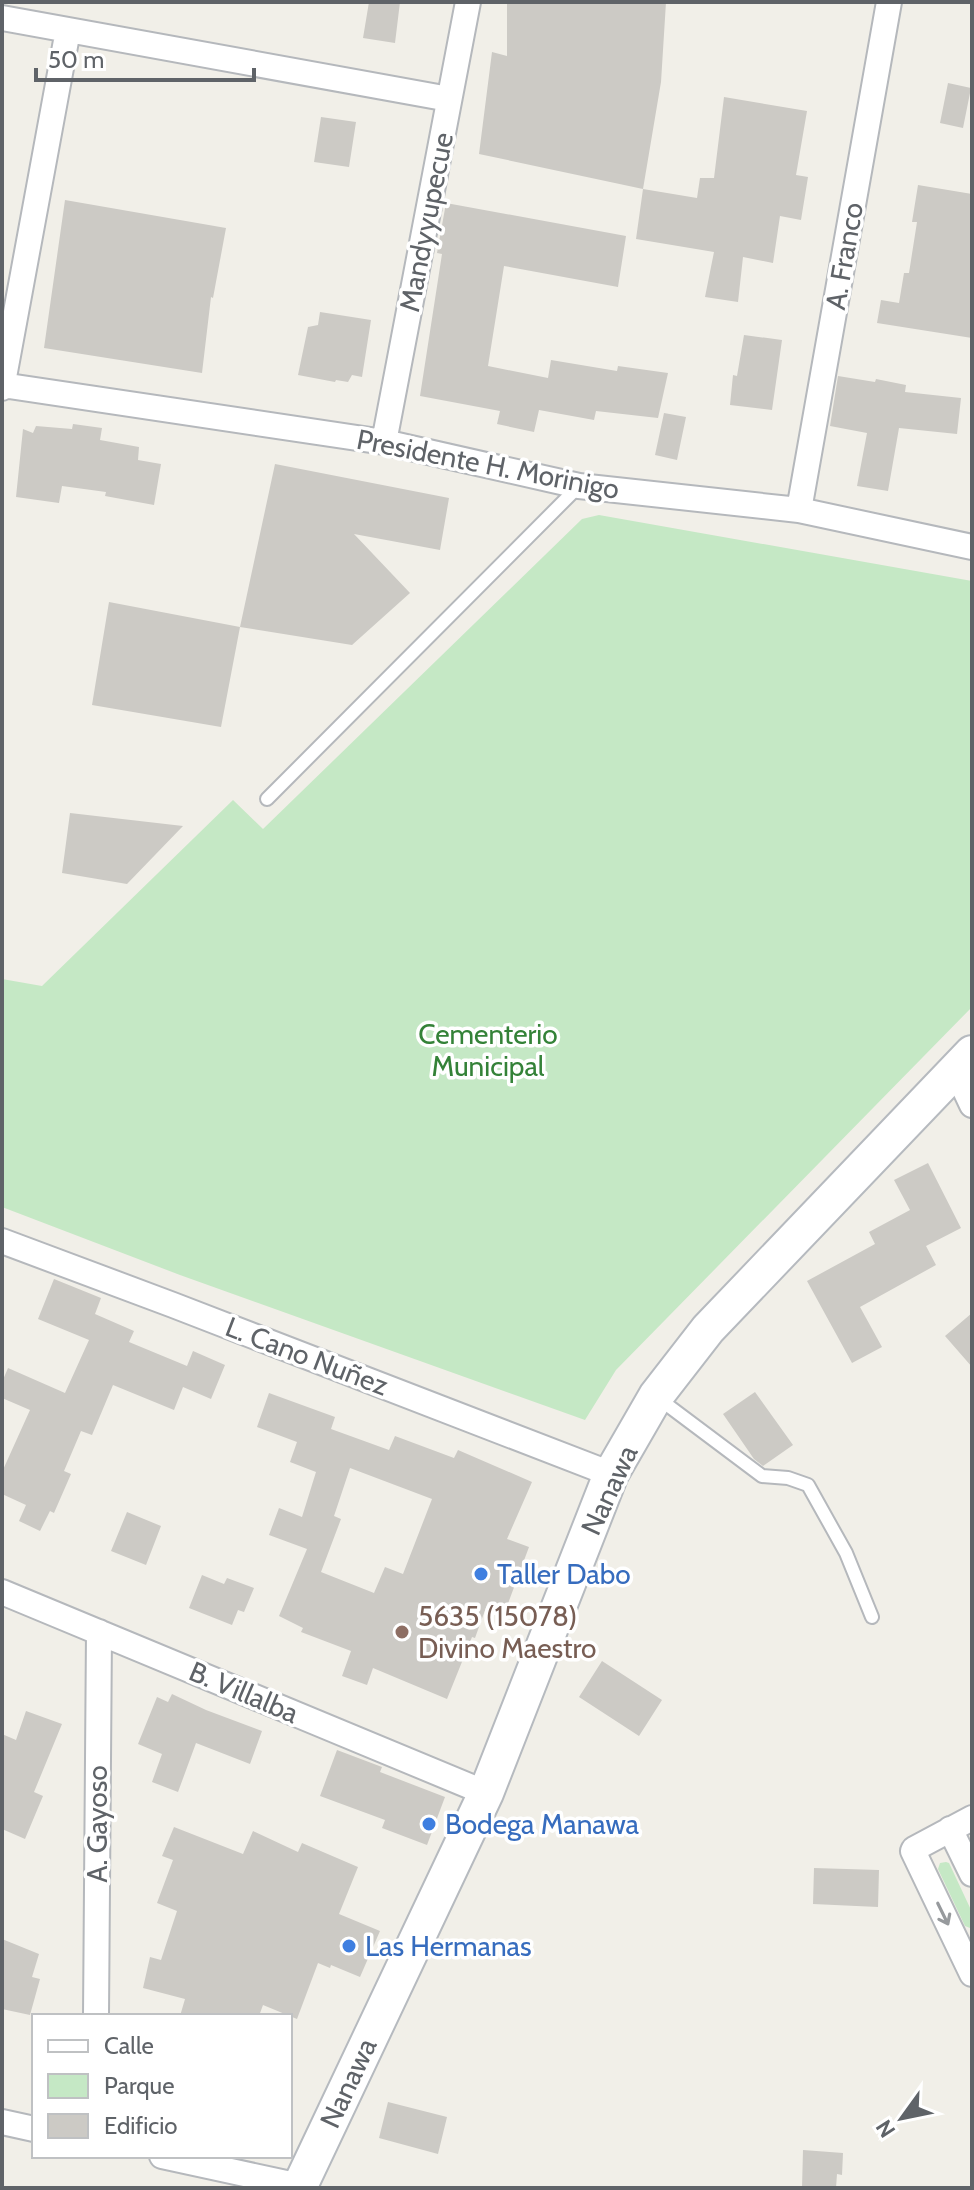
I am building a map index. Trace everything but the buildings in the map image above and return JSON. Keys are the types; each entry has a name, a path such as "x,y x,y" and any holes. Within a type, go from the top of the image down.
{"street":[{"name":"Mandyyupecue","path":"384,442 468,2"},
{"name":"A. Franco","path":"799,510 889,2"},
{"path":"2,18 449,99"},
{"path":"2,386 68,30"},
{"name":"Presidente H. Morinigo","path":"2,386 384,442 579,486 799,510 972,547"},
{"path":"964,1061 972,1105"},
{"name":"Nanawa","path":"299,2187 486,1793 611,1474 656,1396 708,1329 964,1061"},
{"name":"L. Cano Nuñez","path":"2,1241 611,1474"},
{"name":"B. Villalba","path":"2,1592 486,1793"},
{"name":"A. Gayoso","path":"96,2014 99,1632"},
{"path":"972,1874 961,1824 914,1849 913,1854 965,1944 972,1974"},
{"path":"2,2122 32,2129"},
{"path":"171,2158 299,2187"}],"lane":[{"path":"267,799 579,486"},
{"path":"656,1396 762,1476 788,1478 808,1485 846,1553 872,1617"}],"green space":[{"name":"Cementerio Municipal","path":"599,515 972,581 972,1007 616,1370 585,1420 180,1275 2,1207 2,979 42,986 233,800 263,829 582,519"},
{"path":"946,1862 972,1912 970,1928 965,1926 938,1869 940,1863"}],"place":[{"name":"Taller Dabo","path":"481,1574"},
{"name":"5635 (15078) Divino Maestro","path":"402,1632"},
{"name":"Bodega Manawa","path":"429,1824"},
{"name":"Las Hermanas","path":"349,1946"}]}
